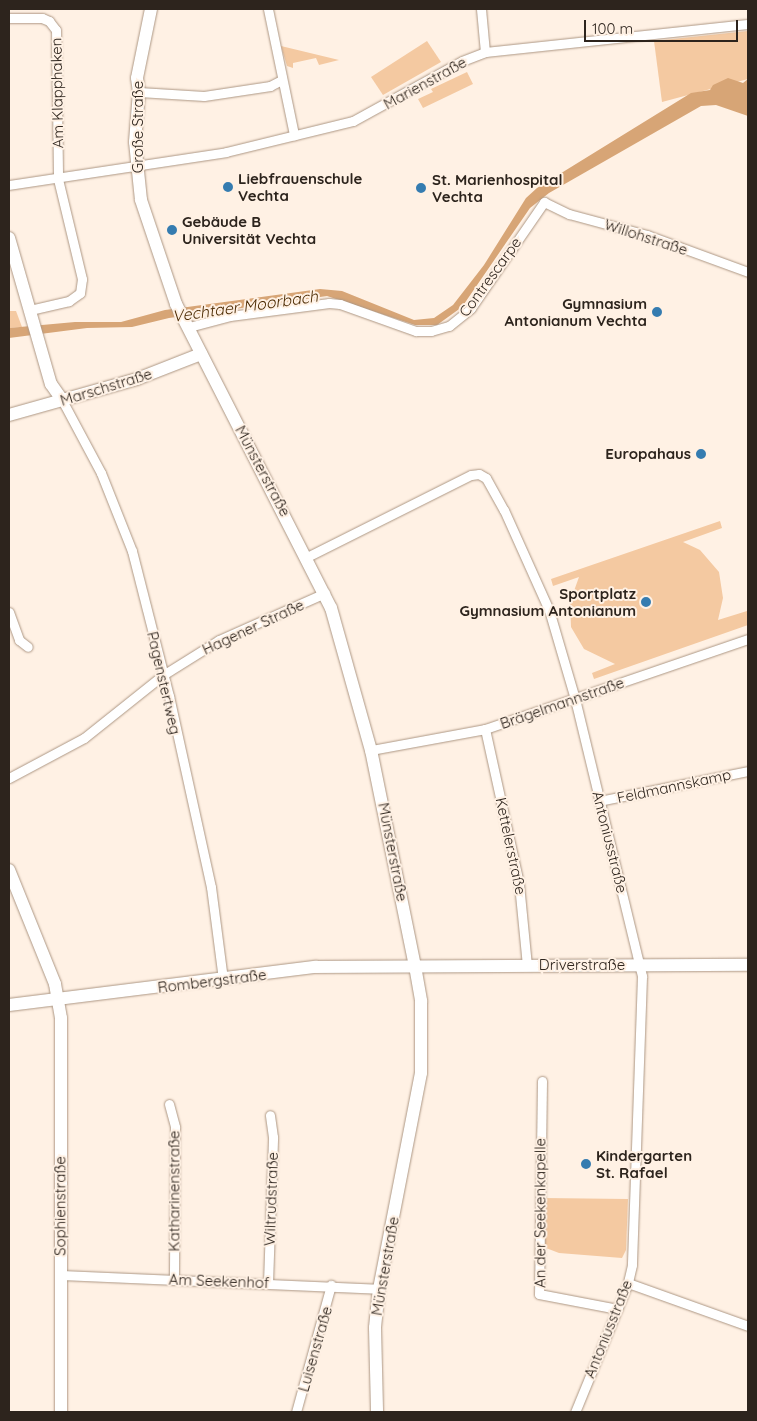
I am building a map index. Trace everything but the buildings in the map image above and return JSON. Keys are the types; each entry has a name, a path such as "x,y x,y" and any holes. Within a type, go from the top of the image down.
{"street":[{"name":"Große Straße","path":"150,9 137,78 139,92 136,166 141,200 176,304 186,323"},
{"path":"268,9 294,136"},
{"path":"481,9 485,52"},
{"name":"Am Klapphaken","path":"9,18 42,18 49,21 56,30 58,179 82,279 80,292 69,301 31,315"},
{"name":"Marienstraße","path":"136,166 226,152 353,121 462,61 485,52 748,24"},
{"path":"139,92 204,96 270,86 282,80"},
{"path":"9,185 136,166"},
{"name":"Willohstraße","path":"544,202 569,214 647,235 748,272"},
{"name":"Contrescarpe","path":"186,323 329,303 340,304 416,331 431,331 449,326 471,308 544,202"},
{"path":"9,238 50,384 62,400"},
{"name":"Münsterstraße","path":"186,323 325,593 372,750 415,966 421,1001 421,1073 379,1288 375,1328 377,1412"},
{"name":"Marschstraße","path":"9,415 137,379 201,354"},
{"name":"Pagenstertweg","path":"62,400 101,473 132,551 163,675 211,887 224,979"},
{"name":"Antoniusstraße","path":"307,557 470,475 486,478 549,610 575,699 640,965 635,1245 628,1283 575,1412"},
{"name":"Hagener Straße","path":"9,778 84,738 163,675 219,640 325,593"},
{"path":"9,612 19,640 28,647"},
{"name":"Brägelmannstraße","path":"372,750 485,729 748,639"},
{"name":"Kettelerstraße","path":"485,729 520,884 527,965"},
{"name":"Feldmannskamp","path":"600,802 748,771"},
{"name":"Sophienstraße","path":"9,870 47,961 59,1000 62,1048 61,1412"},
{"name":"Driverstraße","path":"415,966 748,964"},
{"name":"Rombergstraße","path":"9,1005 316,968 415,966"},
{"name":"An der Seekenkapelle","path":"542,1081 539,1294 618,1309"},
{"name":"Katharinenstraße","path":"169,1104 175,1126 174,1280"},
{"name":"Wiltrudstraße","path":"268,1283 273,1137 270,1115"},
{"name":"Am Seekenhof","path":"60,1275 379,1288"},
{"path":"628,1283 748,1326"},
{"name":"Luisenstraße","path":"296,1412 331,1285"}],"shaded area":[{"path":"748,31 748,79 662,102 654,41"},
{"path":"427,41 441,62 383,95 371,77"},
{"path":"281,46 339,60 319,65 316,58 293,63 293,68 287,66"},
{"path":"467,72 473,84 423,108 418,99 433,92 431,89"},
{"path":"9,311 16,311 22,327 9,328"},
{"name":"Sportplatz Gymnasium Antonianum","path":"720,521 722,528 683,542 700,550 719,572 723,598 718,620 747,611 748,625 594,679 592,673 615,664 584,649 571,627 570,602 579,577 553,586 551,579"},
{"path":"543,1198 628,1199 626,1250 622,1258 559,1253 546,1248 542,1244"}],"water":[{"name":"Vechtaer Moorbach","path":"728,78 743,83 748,79 748,116 716,105 701,106 549,193 530,208 462,307 437,325 415,325 327,296 169,318 132,327 87,328 9,338 9,328 75,322 121,322 165,310 320,289 342,291 414,320 434,318 453,305 484,265 526,198 537,188 691,93 710,90 713,85"}],"place":[{"name":"Liebfrauenschule Vechta","path":"228,187"},
{"name":"St. Marienhospital Vechta","path":"421,188"},
{"name":"Gebäude B Universität Vechta","path":"172,230"},
{"name":"Gymnasium Antonianum Vechta","path":"657,312"},
{"name":"Europahaus","path":"701,454"},
{"name":"Sportplatz Gymnasium Antonianum","path":"646,602"},
{"name":"Kindergarten St. Rafael","path":"586,1164"}]}
